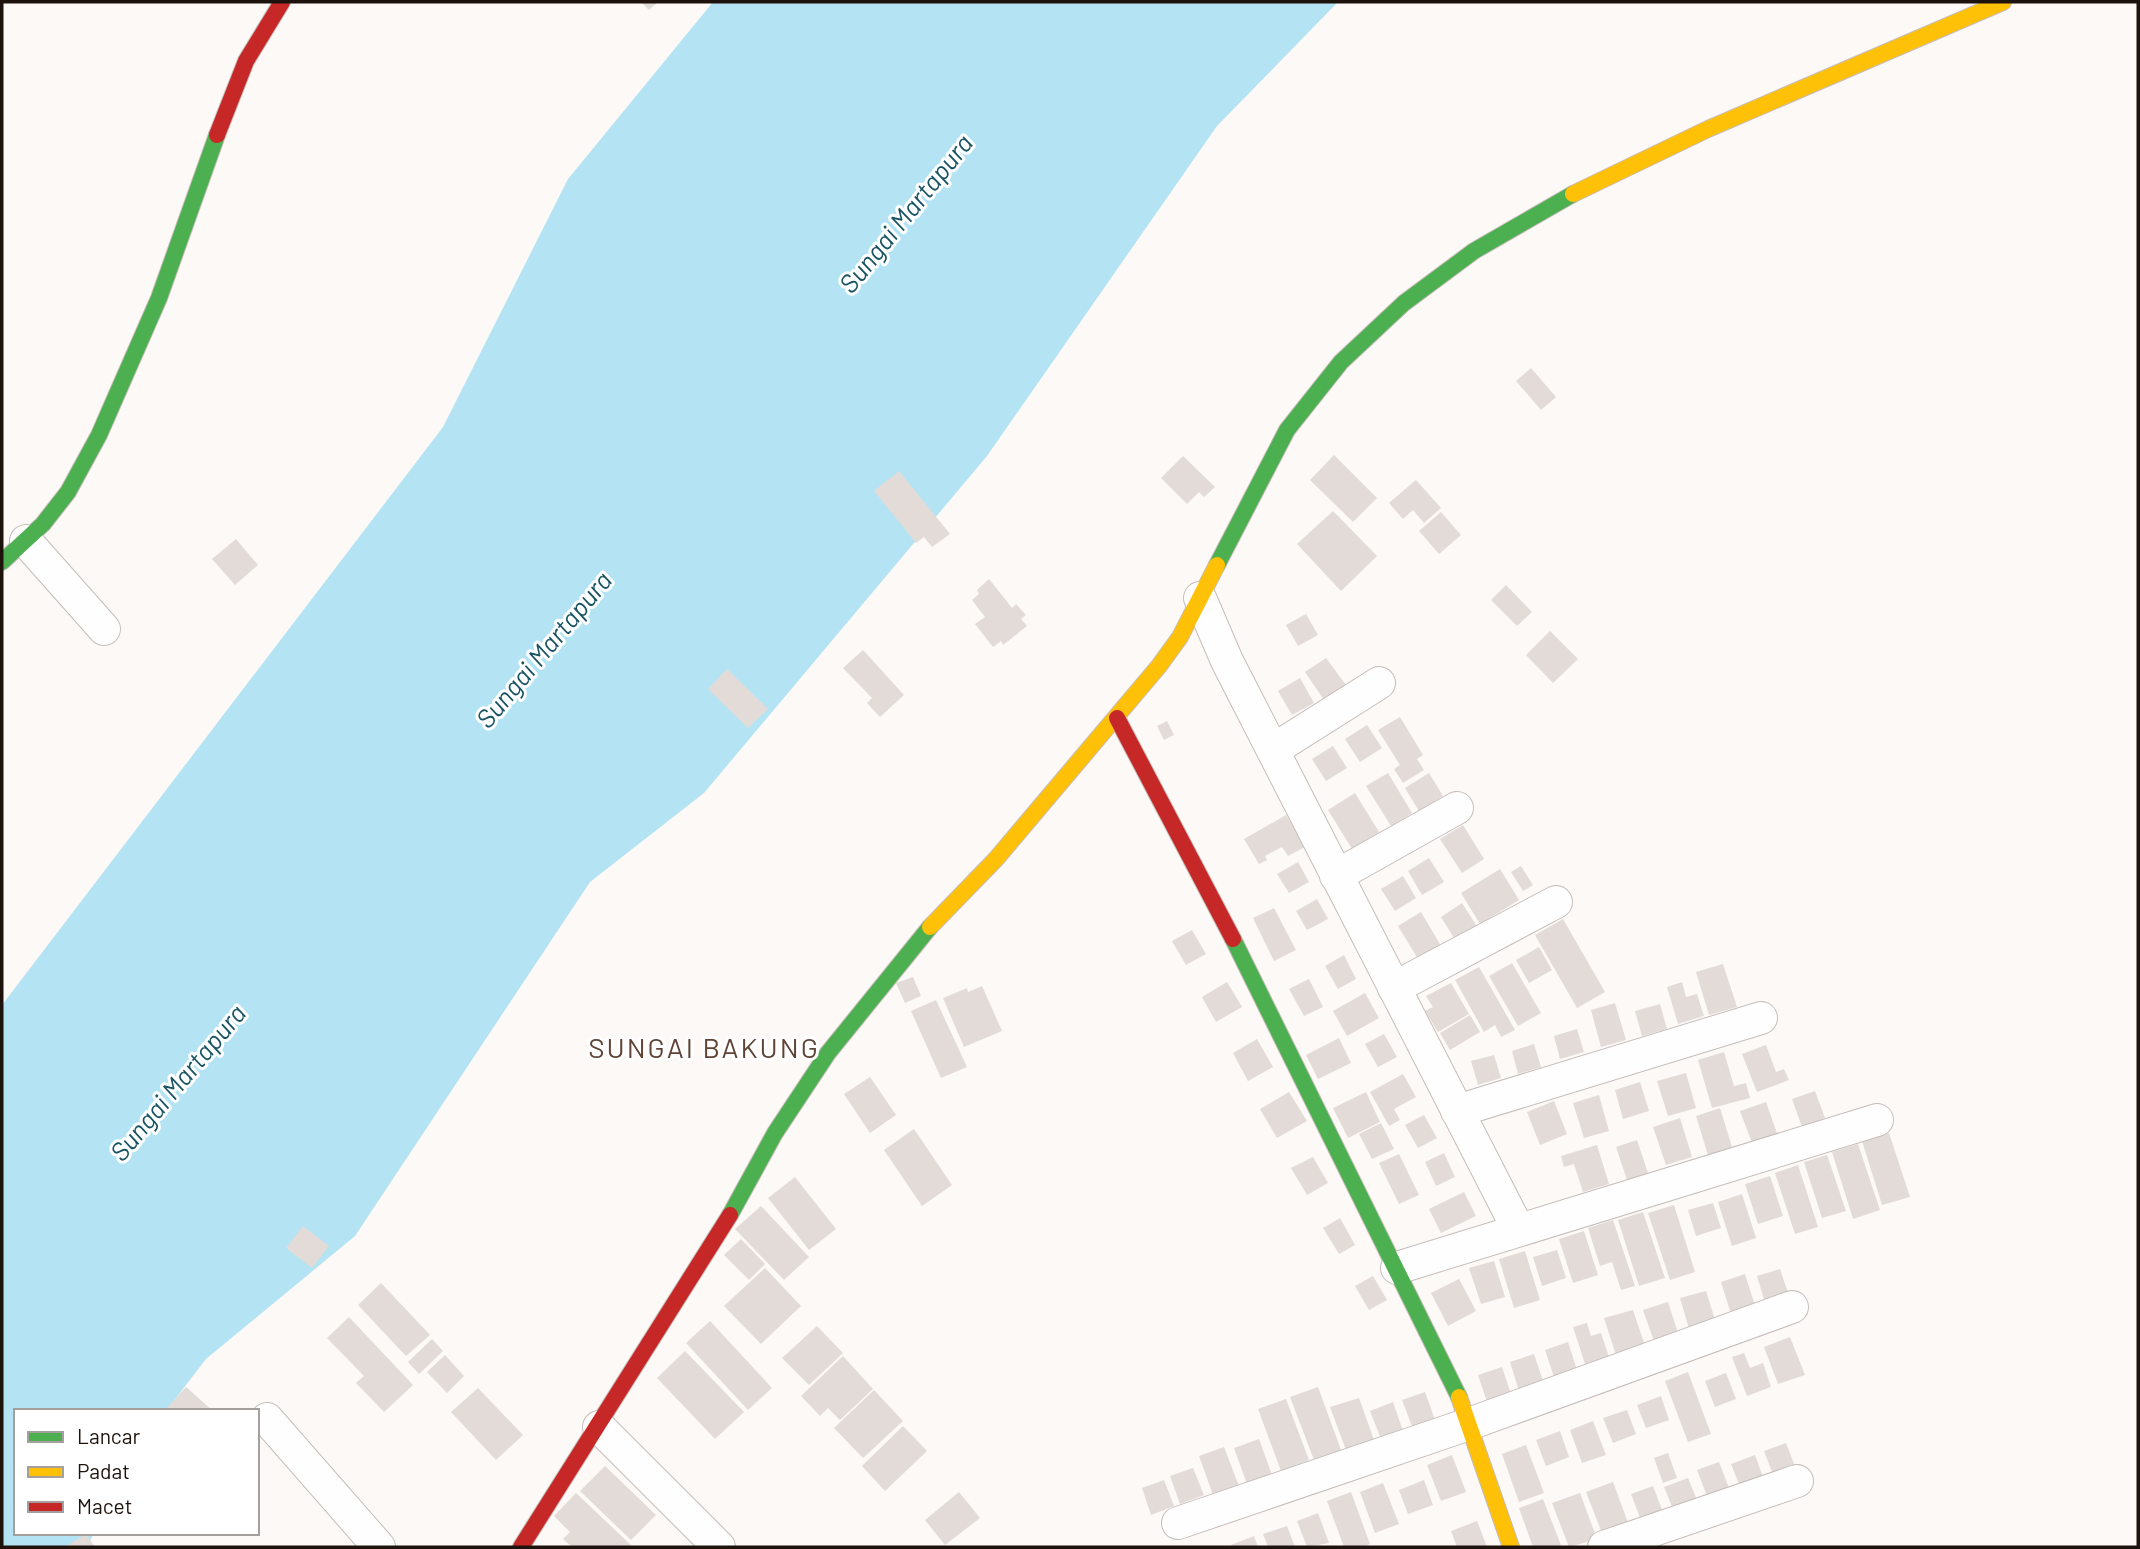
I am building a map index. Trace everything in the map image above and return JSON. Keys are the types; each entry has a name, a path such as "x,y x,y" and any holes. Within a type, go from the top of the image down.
{"street":[{"path":"2,562 26,541 68,492 99,435 159,298 194,195 246,61 282,2"},
{"path":"521,1547 599,1427 744,1192 775,1133 828,1053 921,937 996,859 1117,718 1180,637 1262,476 1304,406 1371,333 1412,297 1485,244 1577,189 2003,2"},
{"path":"26,541 104,629"},
{"path":"1200,597 1227,661 1272,751 1518,1229"},
{"path":"1272,751 1379,683"},
{"path":"1117,718 1259,989 1456,1389 1511,1547"},
{"path":"1336,876 1457,808"},
{"path":"1394,988 1556,902"},
{"path":"1457,1111 1761,1018"},
{"path":"1397,1268 1877,1119"},
{"path":"1178,1523 1469,1424 1793,1307"},
{"path":"267,1419 379,1547"},
{"path":"599,1427 719,1547"},
{"path":"1604,1547 1797,1481"}],"water":[{"name":"Sungai Martapura","path":"713,2 1338,2 1217,126 987,456 704,793 590,882 355,1236 206,1359 168,1409 14,1409 14,1535 93,1535 87,1547 2,1547 2,1005 443,427 568,179"}],"building":[{"path":"641,2 658,2 649,10"},
{"path":"1531,368 1556,397 1541,410 1516,381"},
{"path":"1334,455 1377,498 1353,522 1310,480"},
{"path":"1183,456 1215,487 1204,497 1199,492 1187,504 1161,478"},
{"path":"899,471 950,534 932,547 924,537 916,543 874,491"},
{"path":"1416,480 1441,508 1424,523 1413,510 1403,519 1389,503"},
{"path":"1333,511 1377,556 1341,591 1297,544"},
{"path":"1441,512 1461,535 1439,554 1419,531"},
{"path":"236,539 258,565 235,585 212,559"},
{"path":"989,579 1012,608 1016,604 1026,615 1021,619 1027,626 1003,645 1001,641 993,647 975,624 985,617 972,600 979,594 977,590"},
{"path":"1506,585 1532,612 1517,626 1491,600"},
{"path":"1306,614 1318,635 1298,646 1286,625"},
{"path":"1550,631 1578,659 1553,683 1526,655"},
{"path":"863,650 904,695 880,717 867,703 872,698 843,668"},
{"path":"1326,658 1346,685 1324,700 1305,672"},
{"path":"727,669 768,709 748,728 708,689"},
{"path":"1300,678 1314,703 1292,715 1278,691"},
{"path":"1400,717 1423,755 1417,759 1424,770 1403,783 1394,769 1400,765 1378,730"},
{"path":"1167,721 1174,735 1164,740 1157,726"},
{"path":"1367,725 1382,748 1360,762 1345,739"},
{"path":"1333,746 1347,768 1326,781 1312,759"},
{"path":"1388,773 1412,813 1391,826 1366,786"},
{"path":"1429,773 1443,796 1419,811 1405,788"},
{"path":"1355,793 1379,832 1352,849 1328,810"},
{"path":"1286,815 1305,847 1288,856 1282,847 1265,856 1267,860 1259,864 1244,839"},
{"path":"1463,825 1484,859 1462,873 1440,839"},
{"path":"1429,858 1444,882 1422,895 1408,871"},
{"path":"1298,862 1309,882 1289,893 1277,874"},
{"path":"1521,866 1533,885 1523,891 1511,872"},
{"path":"1500,869 1519,900 1480,924 1461,893"},
{"path":"1403,876 1416,898 1395,911 1381,889"},
{"path":"1317,899 1328,919 1307,930 1296,911"},
{"path":"1462,903 1478,928 1456,941 1441,917"},
{"path":"1274,908 1296,950 1274,961 1253,918"},
{"path":"1421,912 1441,946 1418,959 1398,926"},
{"path":"1563,919 1605,992 1577,1008 1535,935"},
{"path":"1192,930 1206,954 1186,965 1172,941"},
{"path":"1539,947 1552,970 1529,983 1516,960"},
{"path":"1344,955 1356,979 1338,989 1325,966"},
{"path":"1512,963 1541,1013 1518,1026 1489,976"},
{"path":"1723,964 1737,1007 1709,1015 1696,972"},
{"path":"1479,967 1515,1030 1501,1037 1495,1025 1484,1032 1455,980"},
{"path":"913,977 921,996 905,1003 896,983"},
{"path":"1309,979 1323,1007 1304,1016 1289,989"},
{"path":"1227,982 1242,1007 1216,1022 1202,997"},
{"path":"1682,982 1686,997 1697,994 1704,1016 1678,1024 1667,987"},
{"path":"1451,983 1469,1014 1438,1032 1425,1011 1433,1007 1426,996"},
{"path":"982,986 1002,1031 964,1047 943,998 967,988 968,992"},
{"path":"1365,993 1379,1018 1347,1036 1333,1011"},
{"path":"936,1000 967,1067 941,1078 911,1011"},
{"path":"1615,1003 1626,1040 1601,1047 1591,1010"},
{"path":"1660,1004 1667,1029 1642,1036 1635,1011"},
{"path":"1470,1015 1480,1032 1450,1050 1440,1033"},
{"path":"1577,1029 1584,1052 1560,1059 1554,1036"},
{"path":"1384,1034 1397,1057 1378,1067 1365,1044"},
{"path":"1339,1038 1351,1063 1318,1079 1306,1055"},
{"path":"1257,1039 1273,1067 1248,1081 1233,1053"},
{"path":"1534,1044 1541,1067 1518,1074 1512,1051"},
{"path":"1766,1045 1776,1072 1784,1069 1789,1080 1757,1092 1742,1054"},
{"path":"1724,1052 1734,1086 1746,1083 1750,1098 1712,1108 1698,1060"},
{"path":"1494,1055 1501,1078 1478,1085 1471,1061"},
{"path":"1686,1073 1696,1108 1668,1116 1657,1081"},
{"path":"1403,1074 1416,1097 1394,1109 1400,1120 1389,1126 1370,1092"},
{"path":"870,1077 896,1115 870,1133 844,1094"},
{"path":"1640,1082 1649,1111 1623,1119 1615,1090"},
{"path":"1815,1091 1825,1118 1802,1127 1792,1099"},
{"path":"1289,1092 1307,1121 1277,1138 1260,1109"},
{"path":"1366,1092 1380,1122 1348,1138 1333,1108"},
{"path":"1599,1095 1609,1131 1584,1138 1573,1103"},
{"path":"1554,1101 1567,1134 1540,1145 1527,1112"},
{"path":"1766,1102 1779,1139 1754,1148 1740,1111"},
{"path":"1720,1108 1732,1147 1708,1155 1696,1116"},
{"path":"1424,1115 1437,1138 1418,1148 1405,1125"},
{"path":"1680,1118 1692,1157 1666,1165 1653,1127"},
{"path":"1381,1123 1394,1149 1372,1159 1359,1134"},
{"path":"914,1129 952,1185 922,1206 884,1150"},
{"path":"1889,1133 1910,1197 1882,1205 1862,1141"},
{"path":"1637,1140 1648,1173 1627,1180 1616,1147"},
{"path":"1858,1144 1880,1210 1853,1219 1832,1152"},
{"path":"1597,1145 1609,1184 1583,1192 1574,1164 1564,1167 1561,1156"},
{"path":"1444,1153 1455,1177 1436,1186 1425,1162"},
{"path":"1399,1154 1419,1195 1399,1204 1379,1163"},
{"path":"1827,1155 1846,1211 1822,1218 1804,1162"},
{"path":"1313,1157 1328,1183 1307,1195 1291,1168"},
{"path":"1798,1165 1818,1227 1795,1234 1775,1173"},
{"path":"1770,1176 1783,1216 1758,1224 1745,1184"},
{"path":"795,1177 836,1229 809,1250 768,1198"},
{"path":"1464,1192 1476,1216 1441,1233 1429,1209"},
{"path":"1742,1194 1756,1238 1732,1246 1718,1202"},
{"path":"1713,1203 1721,1228 1696,1236 1688,1210"},
{"path":"1674,1205 1695,1272 1670,1280 1648,1213"},
{"path":"761,1206 809,1257 784,1280 735,1229"},
{"path":"1643,1212 1665,1278 1639,1286 1618,1220"},
{"path":"1340,1218 1355,1245 1339,1254 1323,1228"},
{"path":"1613,1220 1635,1286 1621,1290 1612,1262 1600,1266 1588,1228"},
{"path":"303,1226 329,1246 312,1268 286,1248"},
{"path":"1584,1231 1598,1275 1573,1283 1559,1239"},
{"path":"741,1239 765,1264 749,1280 724,1255"},
{"path":"1557,1250 1566,1278 1542,1286 1533,1257"},
{"path":"1525,1251 1540,1300 1514,1308 1499,1259"},
{"path":"1494,1261 1505,1297 1481,1304 1469,1268"},
{"path":"765,1268 801,1306 761,1344 724,1306"},
{"path":"1780,1269 1791,1302 1767,1309 1757,1276"},
{"path":"1745,1274 1756,1309 1732,1317 1721,1282"},
{"path":"1373,1276 1387,1300 1369,1310 1355,1286"},
{"path":"1459,1279 1476,1311 1448,1326 1431,1293"},
{"path":"381,1283 430,1335 406,1356 358,1305"},
{"path":"1706,1291 1716,1323 1690,1332 1680,1298"},
{"path":"1668,1302 1678,1333 1654,1341 1643,1310"},
{"path":"1633,1310 1645,1346 1616,1355 1604,1318"},
{"path":"349,1317 413,1385 384,1412 356,1383 364,1376 327,1338"},
{"path":"710,1321 772,1388 748,1410 686,1343"},
{"path":"1587,1323 1591,1336 1601,1333 1609,1357 1585,1364 1573,1327"},
{"path":"817,1326 843,1353 809,1385 782,1358"},
{"path":"1790,1337 1805,1375 1778,1384 1764,1347"},
{"path":"432,1339 443,1351 419,1374 408,1362"},
{"path":"1568,1342 1577,1370 1554,1377 1545,1350"},
{"path":"685,1351 744,1412 715,1439 657,1378"},
{"path":"1744,1353 1750,1368 1763,1363 1771,1387 1747,1396 1732,1357"},
{"path":"1534,1354 1544,1384 1519,1391 1510,1362"},
{"path":"445,1355 464,1376 447,1393 427,1372"},
{"path":"843,1356 873,1389 840,1420 828,1408 820,1416 801,1396"},
{"path":"1502,1367 1511,1394 1487,1402 1478,1375"},
{"path":"1688,1372 1711,1434 1688,1442 1665,1381"},
{"path":"1726,1373 1736,1399 1715,1407 1705,1381"},
{"path":"186,1387 211,1409 166,1409"},
{"path":"1318,1387 1341,1450 1314,1460 1290,1397"},
{"path":"478,1388 523,1435 496,1460 451,1412"},
{"path":"874,1390 903,1421 863,1458 834,1428"},
{"path":"1425,1392 1435,1420 1413,1429 1402,1400"},
{"path":"1661,1396 1669,1420 1646,1428 1637,1405"},
{"path":"1359,1398 1374,1440 1346,1450 1330,1407"},
{"path":"1286,1399 1309,1460 1281,1471 1258,1409"},
{"path":"1393,1402 1403,1431 1381,1439 1370,1411"},
{"path":"1627,1410 1636,1434 1613,1443 1603,1418"},
{"path":"1593,1421 1606,1455 1582,1463 1570,1430"},
{"path":"903,1426 927,1451 885,1491 862,1466"},
{"path":"1560,1431 1569,1457 1546,1466 1536,1440"},
{"path":"1259,1439 1272,1475 1247,1484 1234,1448"},
{"path":"1786,1443 1796,1469 1774,1477 1764,1451"},
{"path":"1526,1445 1544,1493 1519,1502 1502,1454"},
{"path":"1224,1447 1239,1486 1213,1495 1199,1456"},
{"path":"1668,1453 1677,1478 1663,1483 1654,1458"},
{"path":"1452,1455 1466,1492 1441,1501 1427,1465"},
{"path":"1755,1455 1764,1480 1741,1489 1731,1464"},
{"path":"1719,1462 1729,1488 1707,1496 1697,1470"},
{"path":"605,1466 656,1515 631,1540 580,1491"},
{"path":"1193,1468 1204,1495 1180,1504 1170,1476"},
{"path":"1688,1478 1699,1505 1675,1514 1664,1487"},
{"path":"1164,1480 1174,1506 1151,1515 1142,1488"},
{"path":"1424,1480 1433,1505 1408,1514 1399,1490"},
{"path":"1613,1482 1630,1528 1604,1538 1586,1492"},
{"path":"1383,1483 1399,1524 1375,1533 1360,1492"},
{"path":"1653,1486 1664,1515 1642,1523 1631,1494"},
{"path":"959,1492 980,1518 945,1545 925,1520"},
{"path":"1351,1492 1370,1544 1363,1547 1344,1547 1327,1501"},
{"path":"576,1493 633,1547 572,1547 563,1539 570,1532 554,1516"},
{"path":"1580,1493 1597,1539 1569,1547 1552,1503"},
{"path":"1543,1499 1561,1545 1555,1547 1533,1547 1519,1508"},
{"path":"1318,1513 1329,1543 1307,1547 1297,1521"},
{"path":"1477,1521 1487,1547 1457,1547 1451,1531"},
{"path":"1287,1526 1295,1547 1268,1547 1263,1534"},
{"path":"87,1535 95,1547 65,1547"},
{"path":"1254,1536 1258,1547 1231,1545"}],"traffic: fast":[{"path":"2,562 43,524 68,492 99,435 159,298 217,135"},
{"path":"1217,565 1287,430 1341,362 1404,303 1474,251 1573,194"},
{"path":"730,1215 775,1133 828,1053 930,927"},
{"path":"1233,939 1459,1397"}],"traffic: slow":[{"path":"1573,194 1708,129 2003,2"},
{"path":"930,927 996,859 1159,666 1180,637 1217,565"},
{"path":"1459,1397 1511,1547"}],"traffic: jam":[{"path":"217,135 246,61 282,2"},
{"path":"1117,718 1233,939"},
{"path":"521,1547 730,1215"}],"district":[{"name":"SUNGAI BAKUNG","path":"704,1047"}]}
